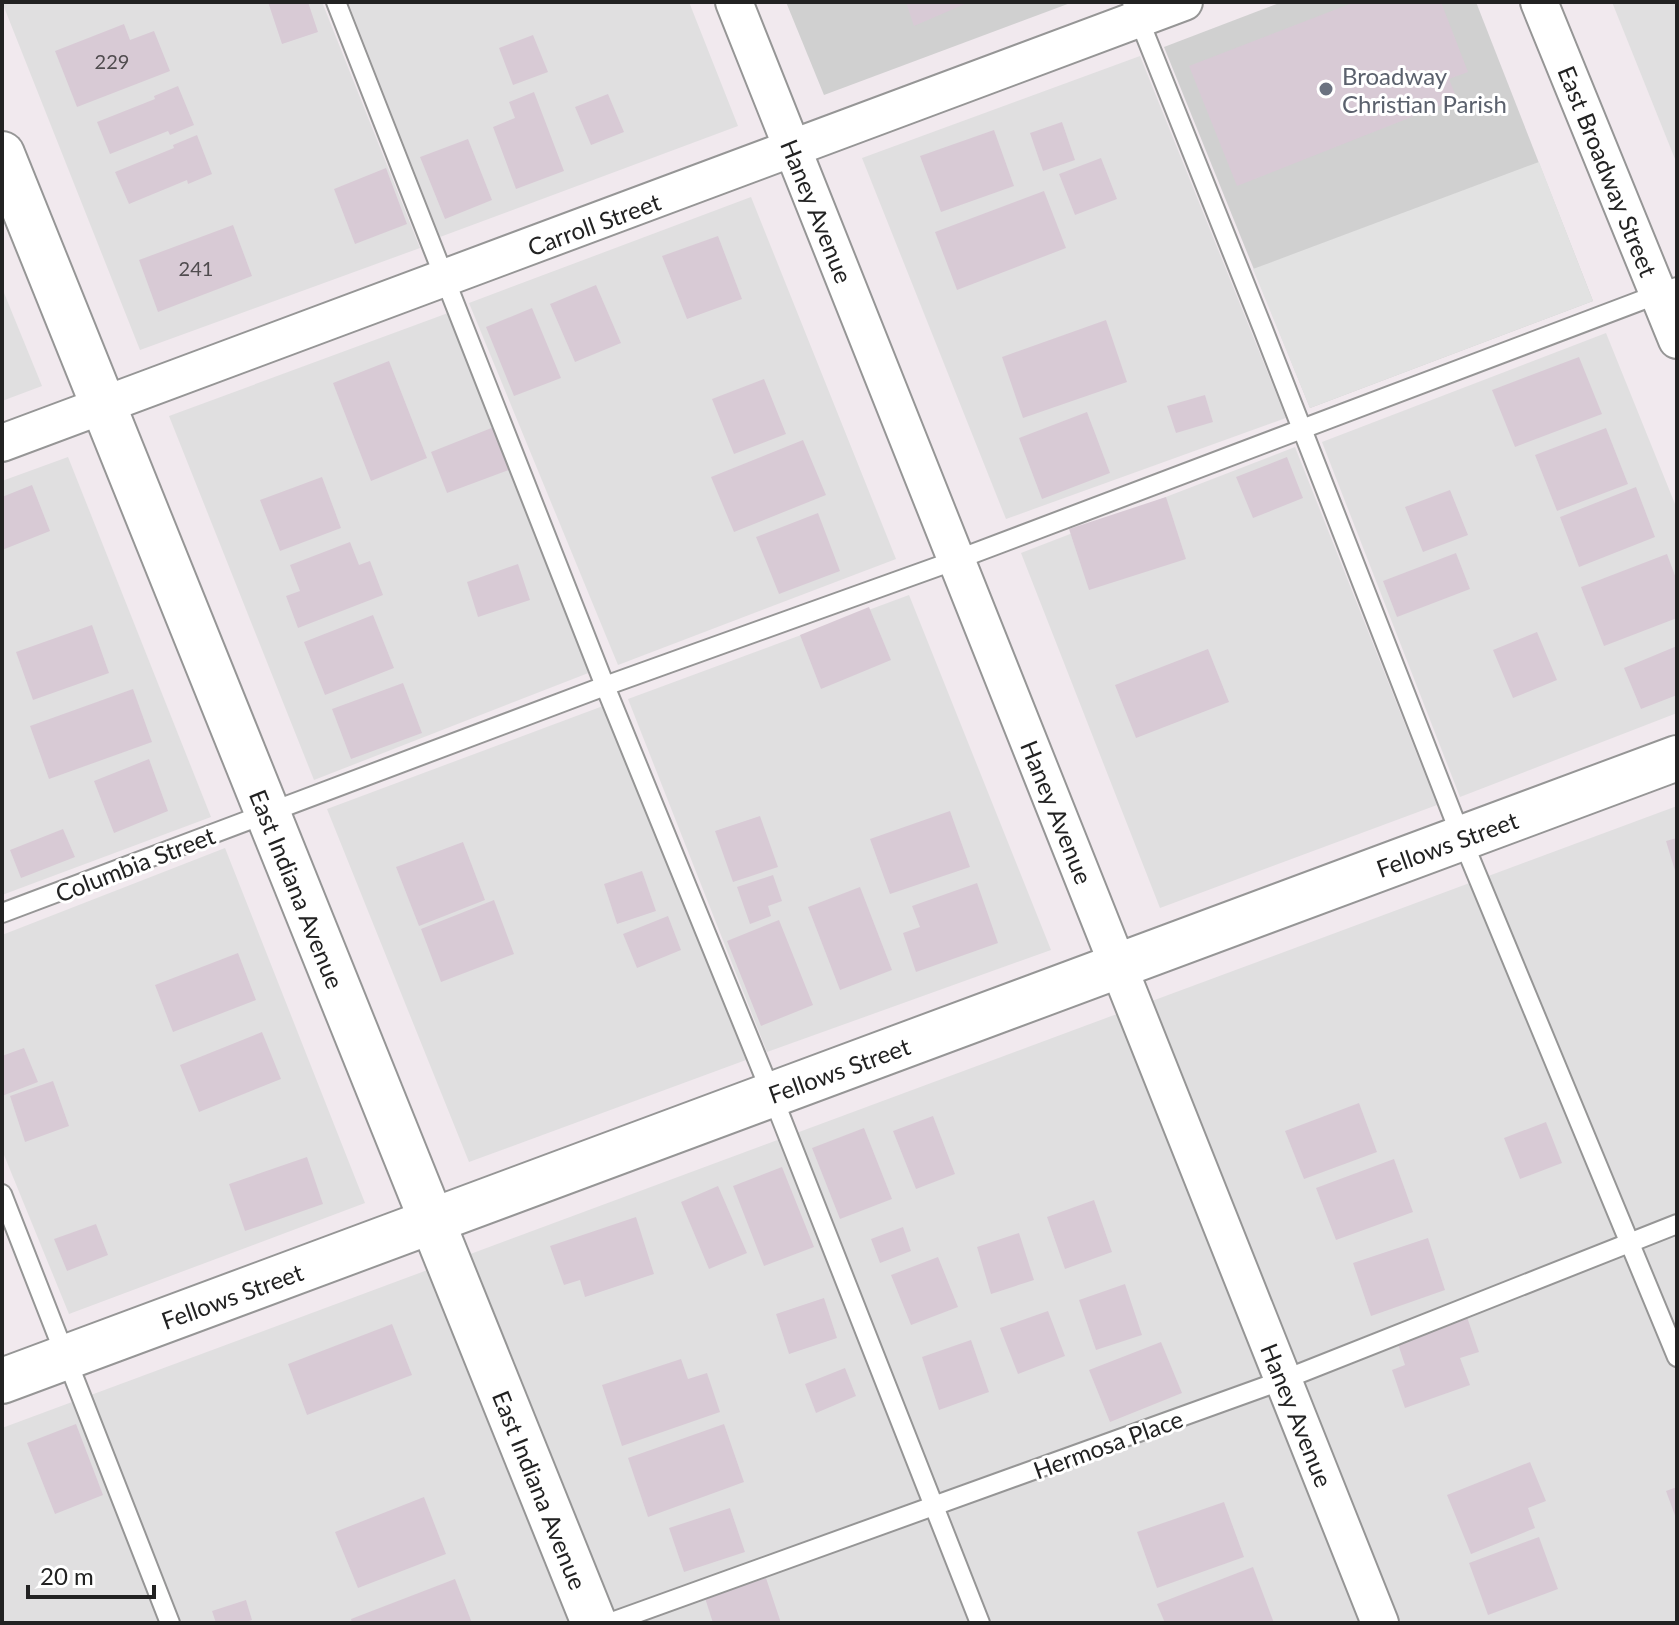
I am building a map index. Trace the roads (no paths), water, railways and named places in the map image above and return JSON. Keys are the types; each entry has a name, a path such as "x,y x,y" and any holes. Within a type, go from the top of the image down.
{"street":[{"name":"Haney Avenue","path":"734,2 1380,1623"},
{"name":"Carroll Street","path":"2,443 793,150 1135,10 1184,2"},
{"name":"East Broadway Street","path":"1539,2 1668,291 1677,340"},
{"name":"East Indiana Avenue","path":"2,154 594,1623"},
{"name":"Fellows Street","path":"2,1381 1677,758"}],"lane":[{"path":"336,2 605,686 772,1095 980,1623"},
{"path":"1135,10 1303,428 1462,839 1677,1357"},
{"name":"Columbia Street","path":"2,913 605,686 956,560 1668,291"},
{"path":"2,1194 170,1623"},
{"name":"Hermosa Place","path":"609,1623 1283,1380 1677,1224"}],"place":[{"name":"Broadway Christian Parish","path":"1326,89"}]}
